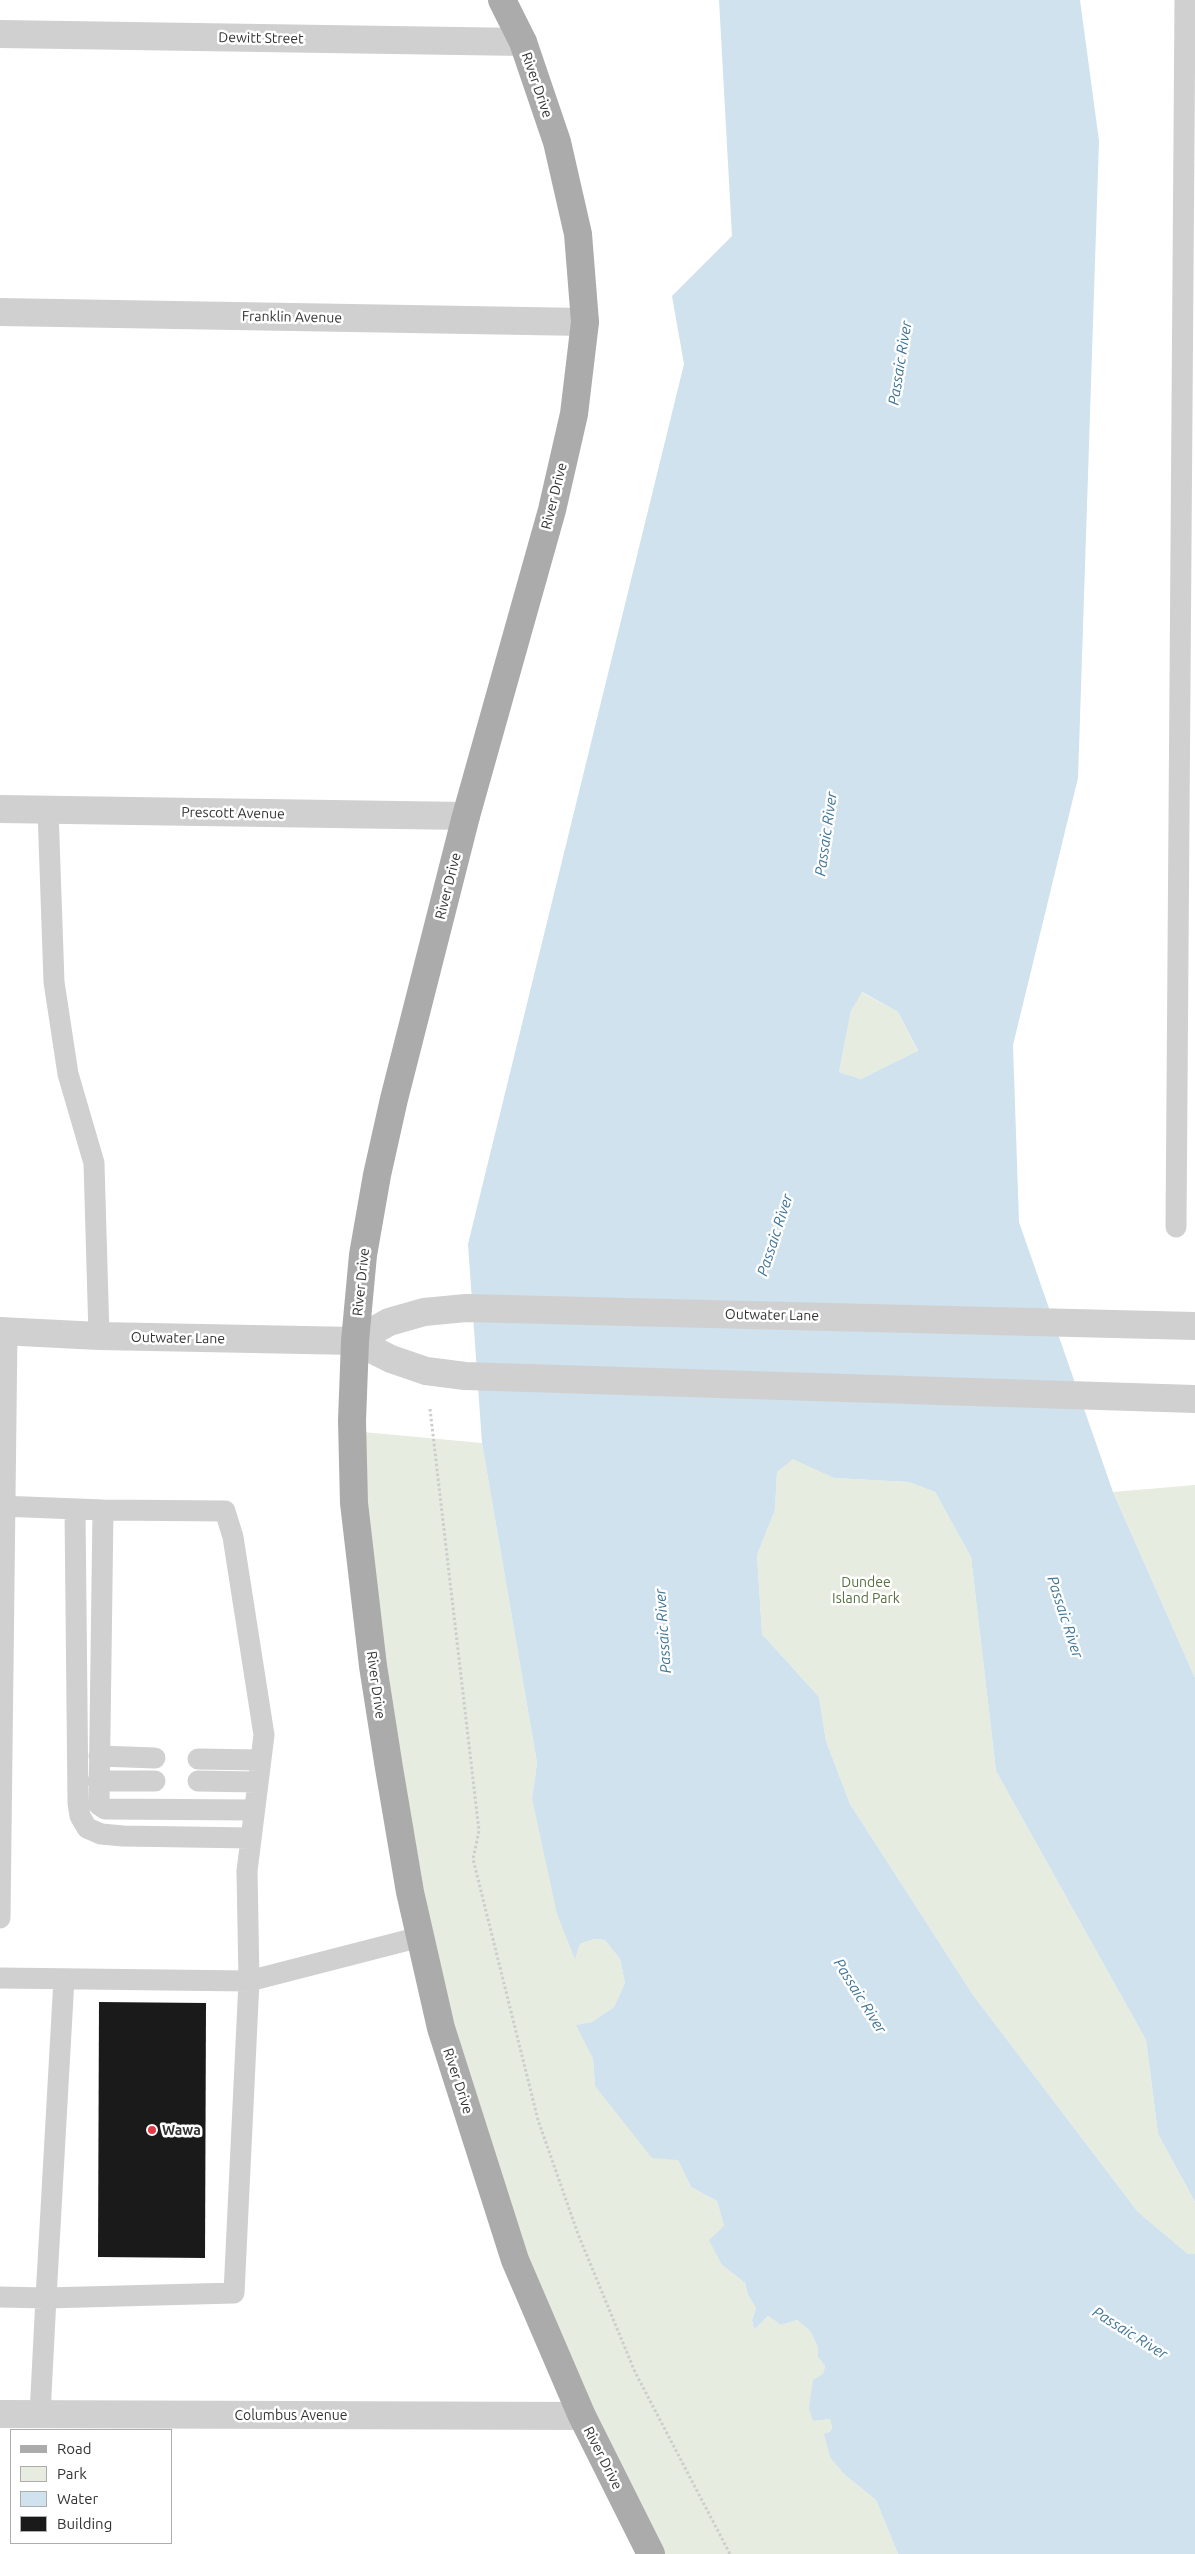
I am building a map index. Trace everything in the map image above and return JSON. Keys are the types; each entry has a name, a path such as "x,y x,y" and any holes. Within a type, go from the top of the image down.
{"main road":[{"name":"River Drive","path":"502,0 523,42 557,142 578,234 585,322 574,414 552,510 466,816 394,1099 377,1175 363,1255 355,1341 352,1421 354,1503 362,1583 389,1768 420,1937 441,2028 515,2260 582,2416 651,2554"}],"street":[{"name":"Dewitt Street","path":"0,34 523,42"},
{"name":"Franklin Avenue","path":"0,312 585,322"},
{"name":"Prescott Avenue","path":"0,809 466,816"},
{"name":"Outwater Lane","path":"355,1341 389,1322 424,1312 466,1308 1195,1326"},
{"name":"Outwater Lane","path":"4,1331 99,1336 355,1341 391,1359 426,1371 465,1376 1195,1399"},
{"name":"Columbus Avenue","path":"0,2414 582,2416"}],"lane":[{"path":"1176,1226 1185,0"},
{"path":"48,810 54,982 68,1074 94,1163 99,1336"},
{"path":"0,1918 4,1331"},
{"path":"0,2298 234,2293 249,1981 247,1871 264,1735 233,1537 225,1511 103,1510 3,1506"},
{"path":"75,1509 78,1804 80,1816 87,1828 101,1834 251,1838"},
{"path":"103,1510 98,1805 105,1809 254,1810"},
{"path":"99,1756 155,1758"},
{"path":"198,1759 260,1760"},
{"path":"98,1781 154,1781"},
{"path":"198,1781 257,1782"},
{"path":"0,1978 249,1981 420,1937"},
{"path":"40,2414 64,1979"}],"path":[{"path":"426,1371 479,1831 473,1859 538,2120 578,2234 635,2372 730,2554"}],"green space":[{"path":"861,992 898,1012 918,1052 861,1079 839,1072 851,1011"},
{"path":"352,1431 482,1443 537,1763 532,1798 575,1958 580,1944 594,1939 605,1940 620,1959 625,1983 614,2007 592,2022 577,2025 593,2059 595,2086 678,2160 691,2187 717,2201 724,2226 722,2265 745,2283 748,2295 756,2308 752,2320 754,2330 768,2316 781,2325 797,2320 810,2331 818,2347 818,2357 825,2366 813,2421 830,2419 832,2426 830,2432 845,2475 876,2500 898,2554 658,2554 582,2416 420,1937"},
{"name":"Dundee Island Park","path":"793,1458 834,1478 909,1482 935,1492 971,1557 996,1771 1146,2040 1158,2134 1195,2202 1195,2254 1188,2254 1138,2212 973,1995 850,1804 826,1741 819,1697 762,1634 757,1555 775,1510 777,1472"},
{"path":"1195,1485 1195,1678 1113,1492"}],"water":[{"name":"Passaic River","path":"719,0 1080,0 1099,141 1078,778 1013,1045 1019,1222 1113,1492 1195,1678 1195,2202 1158,2134 1146,2040 996,1771 971,1557 935,1492 909,1482 834,1478 793,1459 777,1472 775,1510 757,1555 762,1634 819,1697 826,1741 850,1804 973,1995 1138,2212 1188,2254 1195,2254 1195,2554 898,2554 876,2500 845,2475 830,2457 824,2434 830,2432 832,2427 830,2419 813,2421 809,2408 813,2380 823,2374 825,2366 818,2357 818,2347 810,2331 797,2320 781,2325 768,2316 754,2330 752,2320 756,2308 748,2295 745,2283 722,2265 709,2240 724,2226 717,2201 691,2187 678,2160 652,2158 595,2086 593,2059 576,2025 592,2022 614,2007 625,1983 620,1959 605,1940 594,1939 580,1944 575,1959 557,1914 532,1798 537,1763 482,1443 468,1244 684,364 672,296 732,236","holes":["862,992 898,1012 918,1051 861,1079 839,1072 851,1011"]}],"building":[{"name":"Wawa","path":"99,2002 206,2003 205,2258 98,2257"}],"place":[{"name":"Wawa","path":"152,2130"}]}
